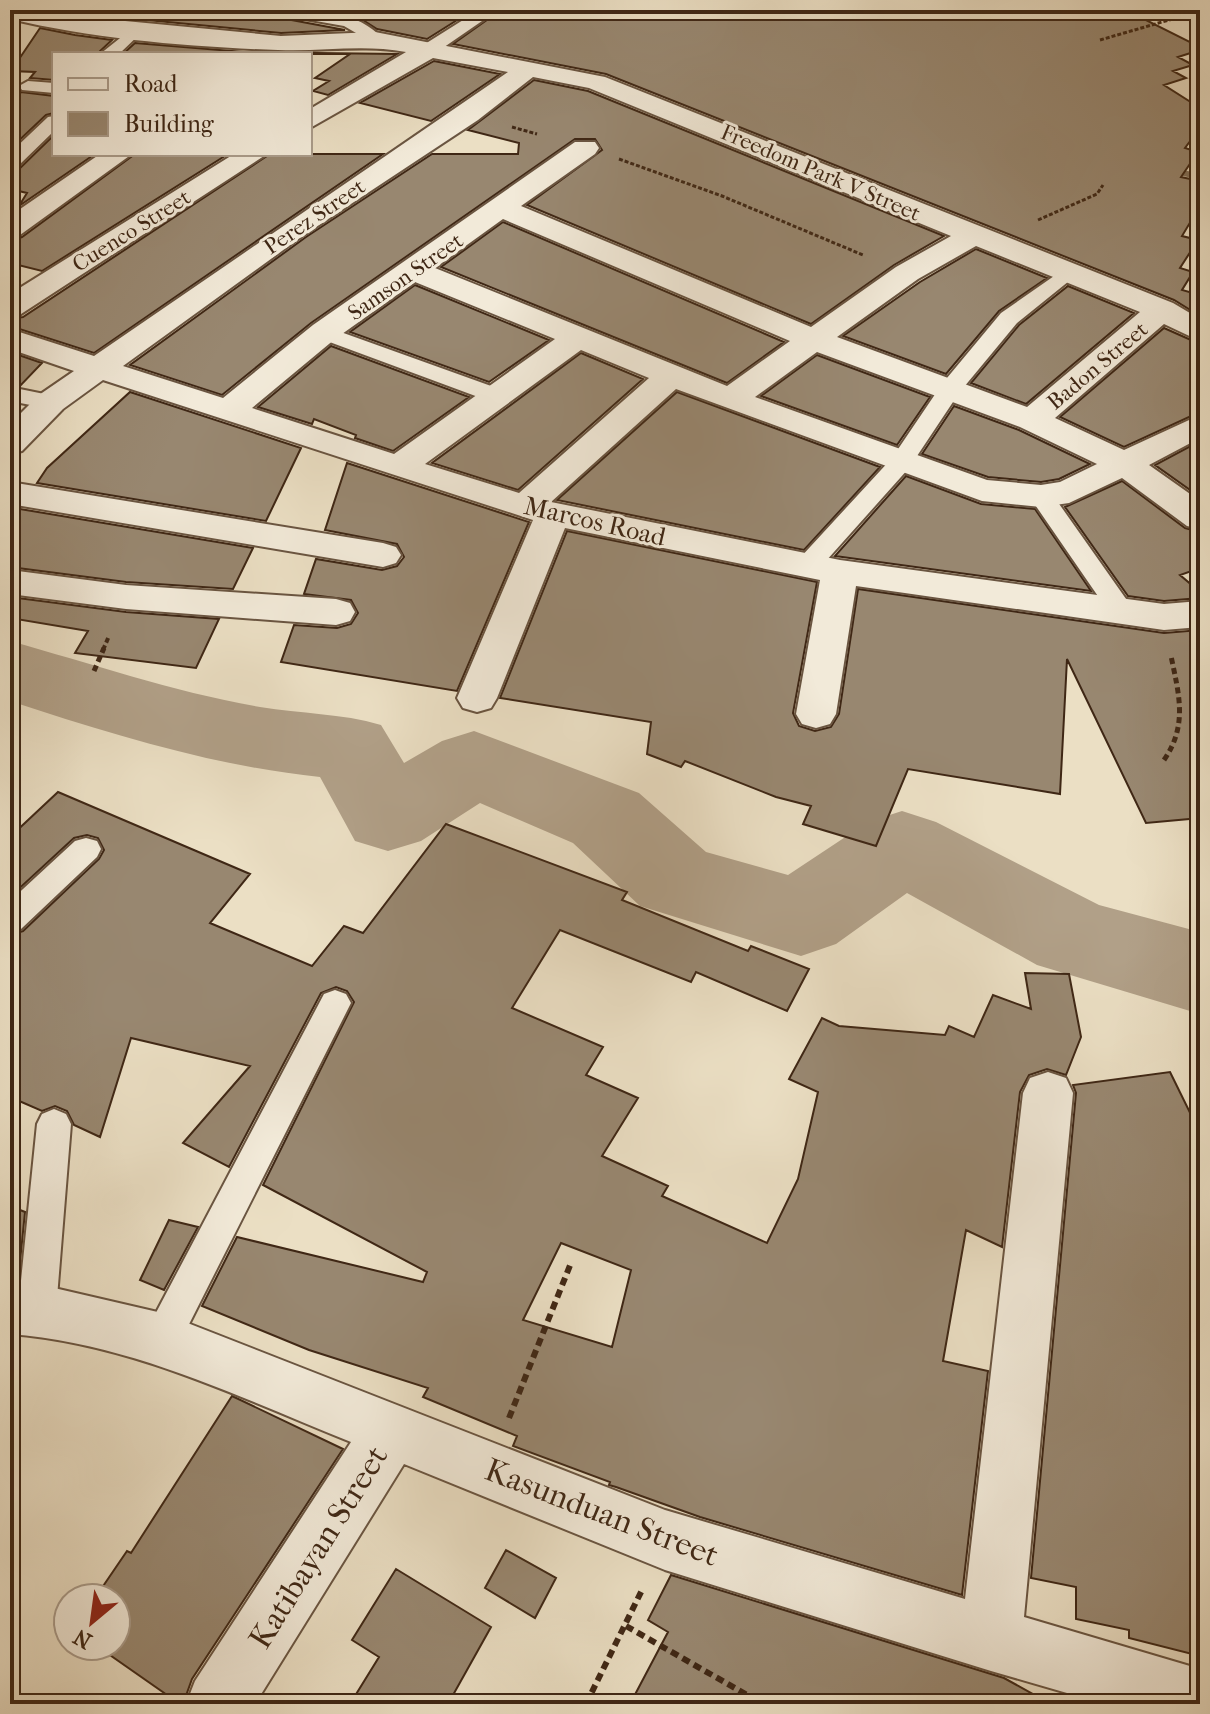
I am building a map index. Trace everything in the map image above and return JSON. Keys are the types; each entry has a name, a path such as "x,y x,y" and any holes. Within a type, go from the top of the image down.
{"street":[{"path":"53,22 81,10"},
{"name":"Freedom Park V Street","path":"10,12 53,22 272,48 375,39 596,82 646,99 982,239 1162,310 1200,332"},
{"path":"312,119 431,48"},
{"name":"Perez Street","path":"10,444 51,402 294,229 469,114 531,67"},
{"name":"Samson Street","path":"230,409 324,332 416,271 585,148"},
{"path":"10,229 115,156"},
{"name":"Cuenco Street","path":"10,307 250,156"},
{"path":"501,208 810,338 1032,420 1125,464 1200,518"},
{"path":"730,399 810,338 907,273 982,239"},
{"path":"416,271 730,399 982,490 1041,496 1069,492 1200,425"},
{"name":"Badon Street","path":"1032,420 1162,310"},
{"path":"400,466 579,336"},
{"name":"Marcos Road","path":"10,339 539,510 824,569 1122,612 1164,617 1200,614"},
{"path":"477,698 539,510 673,374"},
{"path":"10,493 383,555"},
{"path":"816,714 824,569"},
{"path":"10,582 126,597 336,612"},
{"path":"991,1640 1048,1093"},
{"name":"Kasunduan Street","path":"24,1309 162,1339 665,1540 1200,1701"},
{"name":"Katibayan Street","path":"218,1704 392,1431"}],"lane":[{"path":"282,10 349,22 375,39"},
{"path":"431,48 490,10"},
{"path":"111,52 134,32"},
{"path":"28,86 52,88"},
{"path":"10,163 52,123"},
{"path":"824,569 950,389 1009,318 1067,273"},
{"path":"324,332 497,396"},
{"path":"10,394 51,402"},
{"path":"1041,496 1122,612"},
{"path":"10,920 86,849"},
{"path":"162,1339 335,1003"},
{"path":"24,1309 54,1124"}],"path":[{"path":"1100,40 1200,11"},
{"path":"469,114 585,148 722,196 907,273"},
{"path":"982,239 1097,194 1103,185"},
{"path":"1164,617 1184,725 1179,741 1164,760"},
{"path":"488,1469 571,1263"},
{"path":"586,1704 665,1540"},
{"path":"626,1626 763,1704"}],"building":[{"path":"271,10 281,18 345,30 281,33 53,11"},
{"path":"331,10 473,10 427,39 377,29 361,19"},
{"path":"501,10 1126,10 1200,47 1200,50 1178,57 1193,65 1173,71 1186,78 1164,85 1200,108 1200,128 1185,148 1198,152 1181,177 1200,181 1200,206 1182,236 1198,240 1180,268 1193,272 1182,290 1200,295 1200,316 1174,300 606,74 453,44"},
{"path":"40,28 112,40 99,52 52,52 52,80 30,78 35,72 11,71"},
{"path":"135,43 244,52 125,52"},
{"path":"312,53 397,54 328,95 313,91 329,81 315,78 350,54"},
{"path":"434,61 500,74 431,121 360,103"},
{"path":"534,80 588,91 944,236 894,265 811,324 527,205 602,150 595,139 575,139 311,323 222,395 130,365 306,237 432,154 518,154 519,143 468,130"},
{"path":"21,92 52,96 52,114 46,115 10,149 10,108"},
{"path":"52,137 52,156 92,156 19,206 27,193 10,189 10,172 19,169"},
{"path":"383,154 94,353 10,326 10,319 23,317 267,156"},
{"path":"132,156 225,156 42,271 10,263 10,241 22,237"},
{"path":"503,222 784,342 727,383 441,267"},
{"path":"976,249 1047,278 999,311 946,374 843,336 920,282"},
{"path":"415,285 549,340 489,382 350,332"},
{"path":"1068,286 1134,313 1026,404 971,383 1019,325"},
{"path":"1164,328 1200,344 1200,412 1124,447 1060,417"},
{"path":"331,346 469,397 393,451 314,419 312,424 258,407"},
{"path":"10,352 42,363 20,386 10,384"},
{"path":"581,353 643,379 518,490 432,463"},
{"path":"817,355 930,397 897,445 761,396"},
{"path":"130,392 301,448 266,521 37,483 47,468"},
{"path":"677,392 880,467 804,550 557,500"},
{"path":"954,406 1019,430 1090,464 1059,479 1041,482 988,477 922,454"},
{"path":"1200,441 1200,497 1155,465"},
{"path":"347,463 529,522 457,691 281,662 294,625 337,628 351,624 358,613 351,600 304,594 316,559 382,570 397,566 404,557 397,544 325,530"},
{"path":"906,476 981,504 1035,509 1091,591 835,556"},
{"path":"1122,481 1185,528 1200,532 1200,568 1180,575 1200,592 1200,598 1164,601 1128,596 1065,507"},
{"path":"20,509 253,548 233,589 126,582 10,567 10,524"},
{"path":"567,531 817,582 793,713 799,726 815,731 831,727 839,714 858,589 1164,633 1200,630 1200,818 1146,823 1067,659 1060,794 908,769 876,846 803,824 811,806 776,797 685,761 681,767 647,754 651,722 500,698"},
{"path":"10,597 126,612 219,619 196,668 75,653 88,631 10,618"},
{"path":"58,792 250,874 210,923 312,966 344,926 363,933 446,824 627,892 622,900 748,951 751,946 809,969 787,1011 696,972 691,982 560,930 512,1008 603,1047 586,1075 638,1098 602,1156 668,1186 662,1196 767,1243 798,1179 818,1092 789,1079 822,1018 839,1026 945,1035 949,1026 974,1037 993,995 1031,1009 1025,973 1069,974 1081,1037 1066,1075 1047,1069 1029,1075 1020,1092 1002,1247 966,1230 943,1361 988,1371 962,1595 700,1517 609,1485 610,1482 513,1446 517,1436 423,1397 428,1388 309,1350 202,1306 237,1237 423,1282 427,1272 263,1185 354,1002 347,991 336,987 321,993 229,1167 183,1143 250,1066 131,1038 100,1137 74,1125 67,1111 55,1106 42,1111 10,1097 10,935 23,931 99,859 104,850 98,838 87,835 74,838 10,897 10,837","holes":["561,1243 631,1270 612,1347 523,1320"]},
{"path":"1170,1072 1200,1133 1200,1656 1129,1638 1129,1630 1076,1619 1076,1587 1031,1578 1076,1093 1073,1085"},
{"path":"10,1206 25,1212 20,1262 10,1258"},
{"path":"169,1220 198,1227 164,1290 140,1280"},
{"path":"232,1396 343,1449 192,1679 183,1704 120,1662 132,1662 132,1582 106,1582 127,1551 131,1553"},
{"path":"506,1550 556,1578 535,1618 485,1588"},
{"path":"396,1569 491,1627 448,1704 350,1704 379,1657 352,1640"},
{"path":"671,1575 1004,1678 1051,1704 630,1704 668,1632 648,1620"}],"waterway":[{"path":"1163,168 1200,177"},
{"path":"10,670 132,709 261,739 349,748 388,816 474,764 606,818 674,880 801,917 902,847 1072,937 1200,973"}]}
